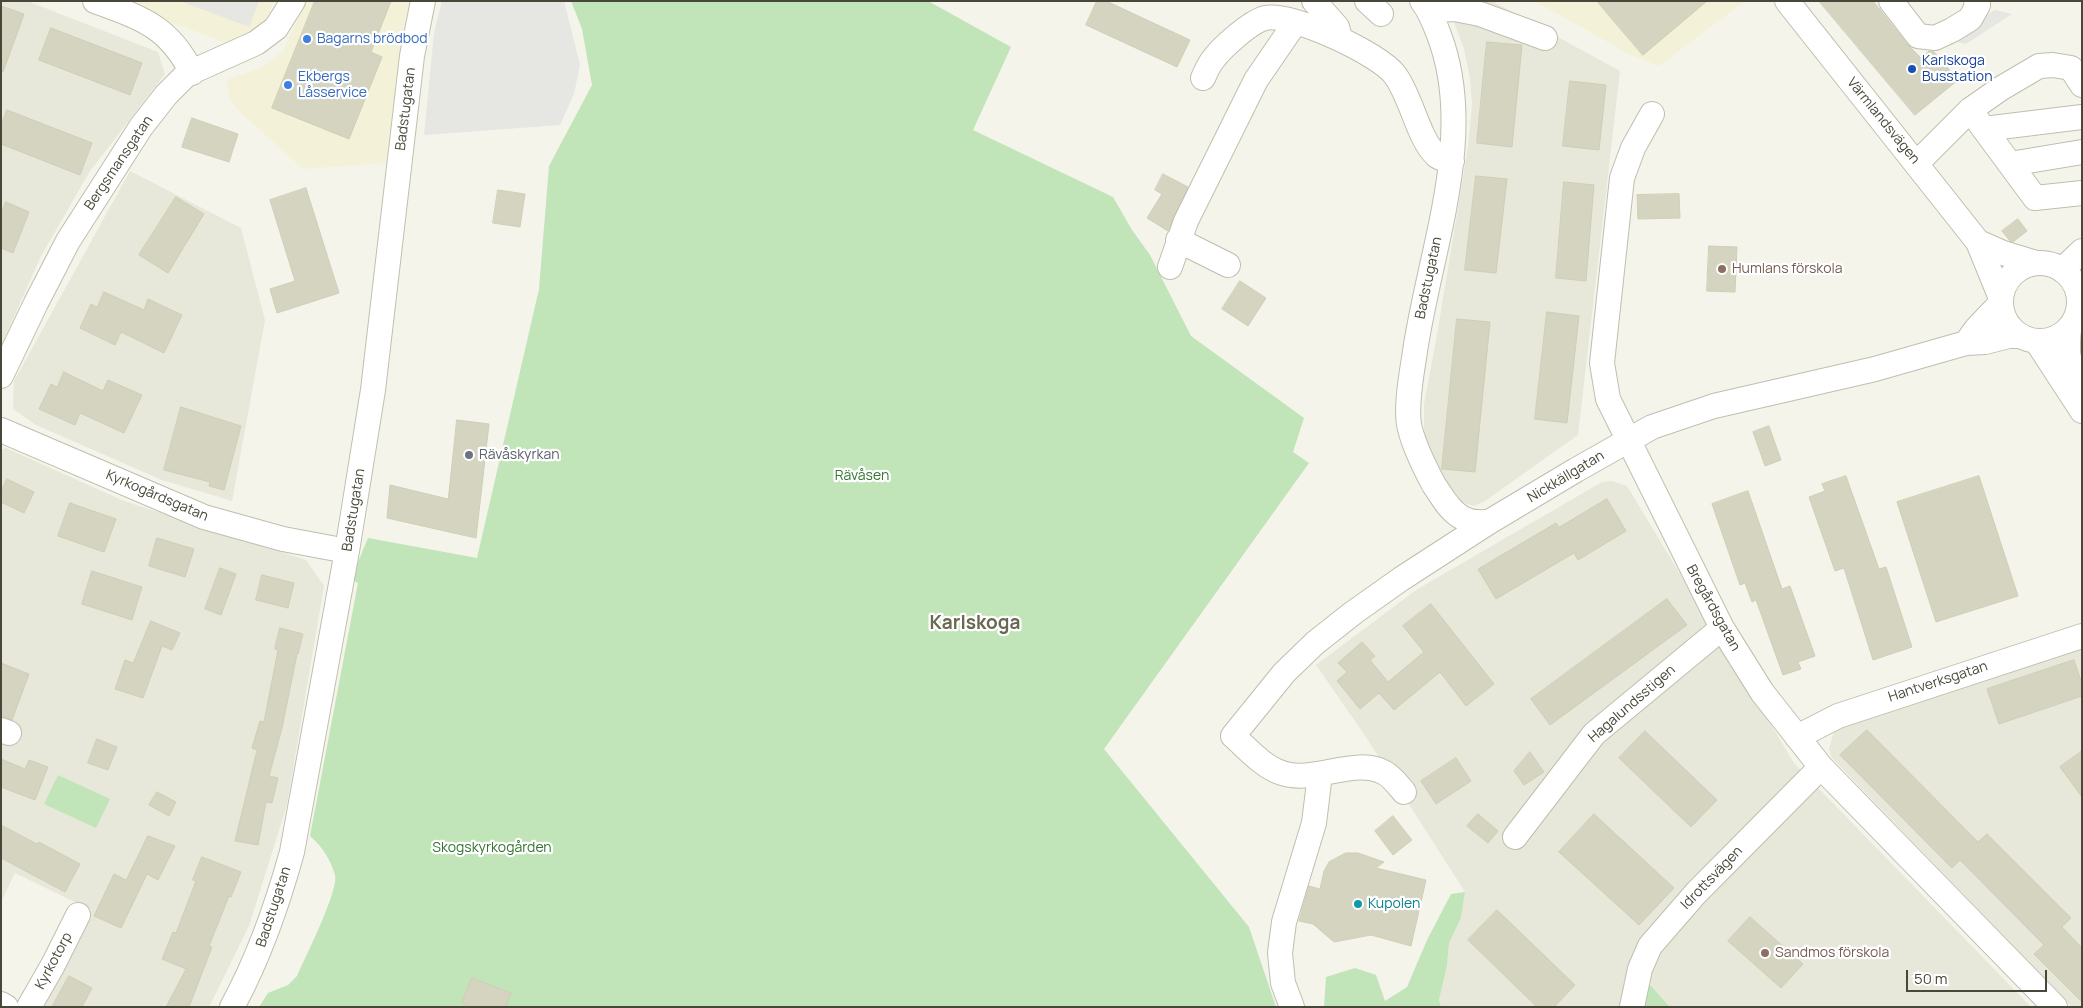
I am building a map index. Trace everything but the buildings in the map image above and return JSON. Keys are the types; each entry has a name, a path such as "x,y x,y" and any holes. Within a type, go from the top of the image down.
{"street":[{"name":"Badstugatan","path":"232,1007 261,948 279,898 292,852 347,551 373,390 414,40 423,1"},
{"path":"1314,1 1338,27 1340,38"},
{"name":"Värmlandsvägen","path":"1787,1 1978,242 2000,300"},
{"path":"1891,1 1918,36 1935,38 1970,19 1978,5 1976,1"},
{"name":"Bergsmansgatan","path":"1,376 68,241 141,127 187,74 256,43 276,28 292,2"},
{"path":"110,4 163,32 182,53 192,73"},
{"name":"Badstugatan","path":"1425,5 1446,54 1454,100 1454,136 1452,161 1418,330 1410,390 1409,428 1432,480 1448,507 1467,520 1489,522"},
{"path":"1425,5 1480,14 1545,38"},
{"path":"1203,78 1218,53 1254,24 1266,18 1295,23 1340,38 1370,54 1395,74 1408,96 1428,144 1438,157 1452,161"},
{"path":"1170,267 1178,240 1256,80 1295,23"},
{"path":"1917,163 1977,119 2000,89 2039,66 2052,65 2071,68 2082,85"},
{"name":"Bregårdsgatan","path":"1652,114 1633,148 1622,178 1602,363 1608,399 1722,628 1762,692 1821,767 2055,1007"},
{"path":"1977,119 2082,117"},
{"path":"1977,119 2035,198 2082,193"},
{"path":"2010,164 2082,152"},
{"path":"1178,240 1228,265"},
{"name":"Värmlandsvägen","path":"1978,242 2003,254 2036,263"},
{"path":"2062,270 2082,251"},
{"path":"1966,343 2000,300 2005,283 2012,274 2023,266 2036,263 2050,264 2062,270 2074,282 2080,296 2077,313 2063,334 2049,340 2028,339"},
{"path":"2000,300 2006,323 2028,339 2082,411"},
{"path":"2068,328 2066,350 2068,362 2082,386"},
{"name":"Nickkällgatan","path":"1320,774 1298,776 1281,773 1266,764 1233,736 1284,673 1315,643 1352,613 1489,522 1628,440 1660,424 1714,406 1875,369 1966,343 1985,342 2009,336 2028,339"},
{"name":"Kyrkogårdsgatan","path":"1,430 204,517 283,539 347,551"},
{"name":"Hagalundsstigen","path":"1515,837 1594,734 1722,628"},
{"name":"Hantverksgatan","path":"1797,737 1838,716 2082,636"},
{"name":"Idrottsvägen","path":"1632,1007 1640,969 1650,946 1696,893 1821,767"},
{"path":"1292,1007 1283,983 1280,953 1284,922 1314,824 1320,774 1370,768 1384,772 1404,792"},
{"name":"Kyrkotorp","path":"29,1007 78,915"},
{"path":"1,1004 6,1007"}],"shaded area":[{"path":"1,1 27,1 158,52 165,74 90,171 41,256 1,346"},
{"path":"114,1 274,1 265,23 242,43 221,41"},
{"path":"180,1 259,1 249,27"},
{"path":"306,1 410,1 402,35 386,163 303,169 241,113 231,101 226,80 261,68 283,51"},
{"path":"442,1 564,1 580,65 574,94 560,125 424,135 434,33"},
{"path":"1446,1 1492,1 1620,71 1578,435 1485,501 1474,506 1463,503 1443,482 1424,436 1424,404 1468,147 1472,104 1470,78 1464,49"},
{"path":"1534,1 1745,1 1659,66 1631,55"},
{"path":"1995,10 2012,14 1966,44 1947,40"},
{"path":"130,171 241,228 265,320 232,501 162,480 36,425 13,409 14,381"},
{"path":"6,448 124,501 306,560 324,586 287,805 249,926 209,1007 36,1007 91,910 15,873 1,902 1,450"},
{"path":"1612,481 1627,486 1794,763 2031,1007 1670,1007 1649,982 1643,1007 1441,1007 1439,1000 1447,966 1449,943 1461,918 1465,892 1364,734 1316,665 1416,590 1602,482"},
{"path":"2082,645 2082,1007 2072,1007 1832,758 1829,749 1835,728"}],"green space":[{"name":"Rävåsen","path":"571,1 928,1 1011,47 973,130 1113,197 1132,230 1150,255 1191,336 1304,418 1293,452 1309,463 1104,749 1249,927 1276,1007 259,1007 268,993 288,985 297,976 327,909 335,883 335,875 328,858 322,848 310,836 358,583 351,579 368,538 477,558 539,289 549,166 592,85 582,29"},
{"path":"58,775 110,799 96,828 44,804"},
{"path":"1465,892 1461,918 1449,943 1447,966 1439,1000 1441,1007 1324,1007 1326,977 1355,968 1376,975 1385,1001 1407,987 1427,940 1451,894"},
{"path":"1648,982 1670,1007 1643,1007"}],"place":[{"name":"Bagarns brödbod","path":"307,39"},
{"name":"Karlskoga Busstation","path":"1912,69"},
{"name":"Ekbergs Låsservice","path":"288,85"},
{"name":"Humlans förskola","path":"1722,269"},
{"name":"Rävåskyrkan","path":"469,455"},
{"name":"Kupolen","path":"1358,904"},
{"name":"Sandmos förskola","path":"1765,953"}],"district":[{"name":"Karlskoga","path":"975,624"}],"park label":[{"name":"Skogskyrkogården","path":"492,848"}]}
